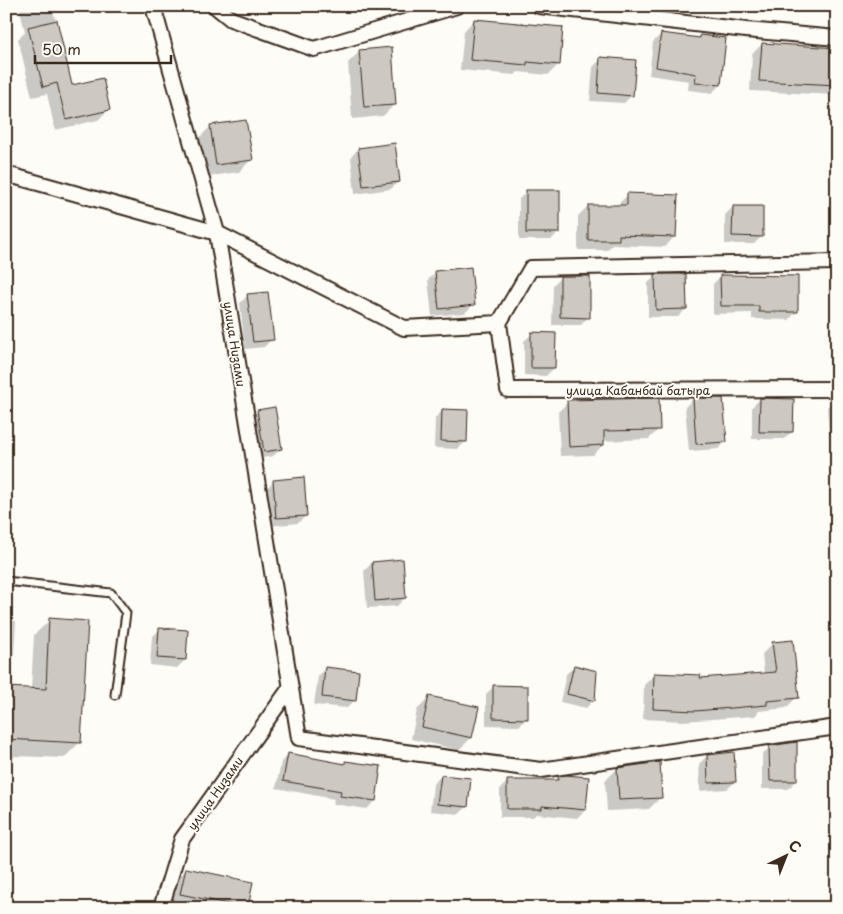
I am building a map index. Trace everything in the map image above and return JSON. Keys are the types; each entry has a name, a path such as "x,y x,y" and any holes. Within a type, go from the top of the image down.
{"street":[{"name":"улица Низами","path":"153,6 217,233 299,738 541,770 837,727"},
{"path":"215,6 231,19 314,48 457,6"},
{"path":"539,6 746,30 837,38"},
{"path":"6,174 217,233 404,328 499,323 531,268 837,262"},
{"name":"улица Кабанбай батыра","path":"499,323 508,390 837,389"},
{"name":"улица Низами","path":"161,908 182,839 290,688"}],"lane":[{"path":"6,581 111,593 126,613 115,695"}],"building":[{"path":"474,19 563,27 560,65 527,62 527,65 470,60"},
{"path":"57,20 72,85 103,78 110,110 66,120 57,83 43,87 28,27"},
{"path":"661,33 700,38 700,35 726,38 721,85 695,83 696,74 656,67"},
{"path":"762,43 837,48 837,85 759,81"},
{"path":"392,47 396,105 364,107 359,50"},
{"path":"600,57 636,60 633,96 598,93"},
{"path":"246,120 253,160 216,165 210,125"},
{"path":"395,143 400,182 363,186 358,148"},
{"path":"526,190 560,190 560,233 526,233"},
{"path":"627,193 678,195 676,237 619,235 619,240 588,240 588,205 627,205"},
{"path":"733,206 763,206 763,237 732,236"},
{"path":"471,267 475,305 439,309 435,271"},
{"path":"655,274 686,274 687,309 656,310"},
{"path":"720,275 798,276 798,312 759,312 759,306 721,306"},
{"path":"560,276 590,276 590,318 560,317"},
{"path":"268,292 274,340 253,342 247,294"},
{"path":"531,332 556,333 555,368 531,368"},
{"path":"659,398 660,430 604,431 604,445 569,447 567,400"},
{"path":"693,398 723,398 727,442 696,444"},
{"path":"760,398 794,399 793,432 759,432"},
{"path":"275,407 282,449 264,452 257,410"},
{"path":"442,409 468,410 467,442 441,441"},
{"path":"304,477 307,516 276,518 273,480"},
{"path":"403,559 406,598 375,601 372,562"},
{"path":"49,618 88,621 81,743 6,739 6,687 46,689"},
{"path":"159,628 188,630 186,660 157,658"},
{"path":"793,640 799,698 767,701 767,705 695,711 653,709 654,673 701,675 700,678 776,672 772,642"},
{"path":"574,665 597,671 595,701 567,694"},
{"path":"325,667 359,671 356,701 322,697"},
{"path":"493,685 528,686 528,719 493,718"},
{"path":"429,696 479,707 472,738 422,727"},
{"path":"797,742 797,781 770,781 769,746"},
{"path":"734,752 736,782 708,783 707,755"},
{"path":"288,753 345,764 345,761 381,766 376,801 340,796 341,791 283,781"},
{"path":"660,762 662,798 619,800 617,768"},
{"path":"441,775 471,778 468,807 437,804"},
{"path":"558,776 589,777 586,810 542,806 542,809 507,809 507,780 558,780"},
{"path":"186,868 253,882 248,908 180,894"}]}
